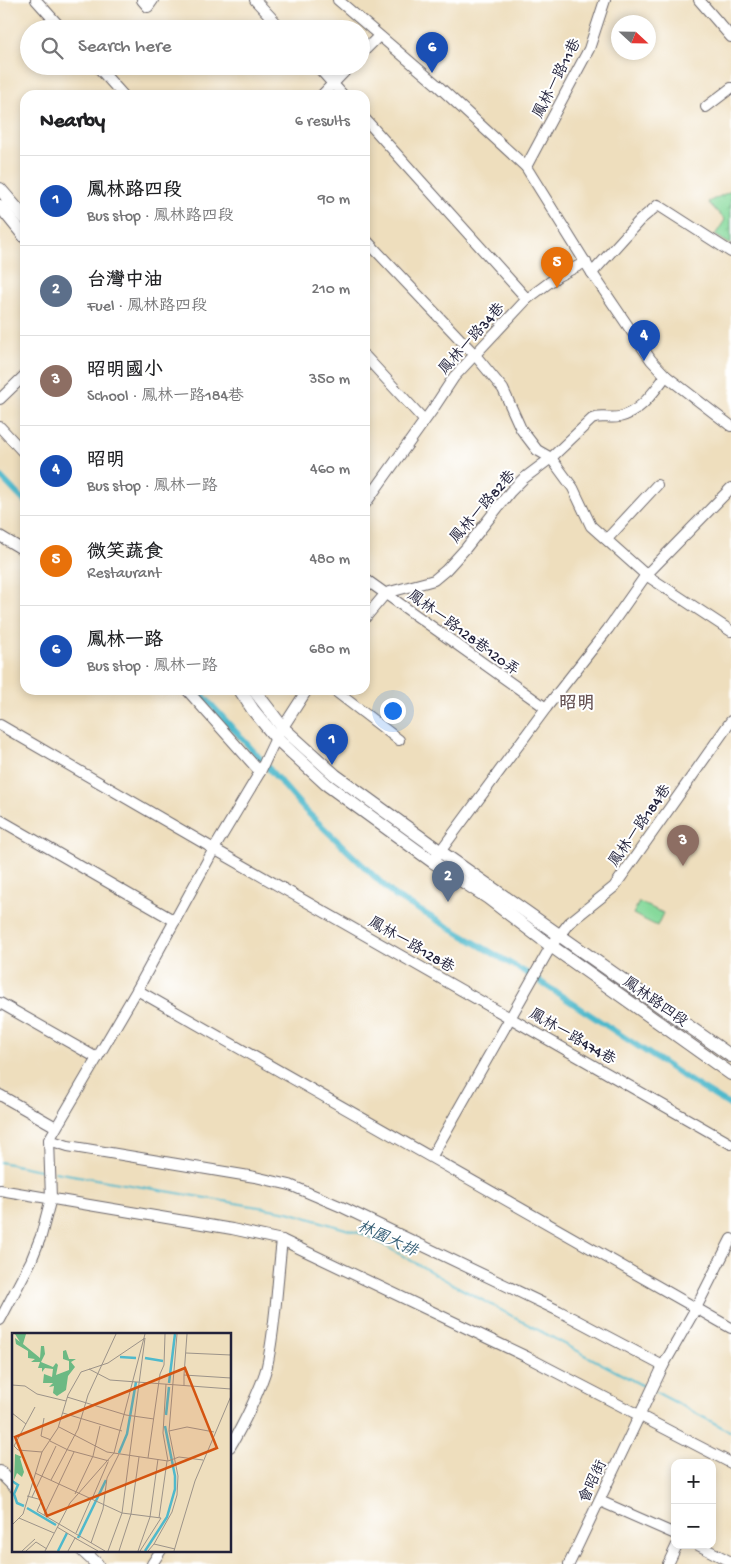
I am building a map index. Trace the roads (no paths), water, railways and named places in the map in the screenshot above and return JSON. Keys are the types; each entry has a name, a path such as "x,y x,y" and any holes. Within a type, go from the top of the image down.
{"main road":[{"path":"0,189 20,212"},
{"path":"0,206 20,231"},
{"name":"鳳林路四段","path":"243,695 253,710 280,733 326,784 559,935 731,1056"},
{"name":"鳳林路四段","path":"257,695 280,733"},
{"name":"鳳林路四段","path":"437,857 551,946 731,1074"},
{"path":"0,1472 12,1484"},
{"path":"84,1552 97,1564"}],"street":[{"path":"36,0 54,20"},
{"path":"255,0 274,20"},
{"path":"338,0 361,20"},
{"name":"鳳林一路11巷","path":"526,167 589,49 605,0"},
{"path":"699,0 731,37"},
{"path":"370,28 429,78 526,167 592,273 651,360 666,376 731,426"},
{"path":"370,45 379,36"},
{"path":"105,75 119,90"},
{"path":"325,75 339,90"},
{"path":"327,90 342,75"},
{"path":"706,106 731,88"},
{"path":"370,125 527,299"},
{"path":"592,273 640,220 658,205 731,252"},
{"path":"370,244 475,355 506,394 521,430 537,450 551,458 573,488 591,526 646,575 731,631"},
{"name":"鳳林一路34巷","path":"370,497 454,377 527,299 558,276 586,262"},
{"path":"370,361 424,420"},
{"name":"鳳林一路82巷","path":"386,593 434,580 466,548 510,492 523,479 551,458 592,418 598,416 621,416 646,402 666,376"},
{"path":"0,399 20,380"},
{"path":"0,427 20,449"},
{"path":"607,539 658,485"},
{"path":"437,857 546,708 608,629 646,575 731,488"},
{"path":"0,536 20,548"},
{"name":"鳳林一路128巷120弄","path":"370,582 546,708"},
{"path":"370,612 386,593"},
{"path":"192,695 263,765"},
{"path":"0,1320 31,1261 41,1236 50,1195 49,1142 56,1127 137,990 214,849 304,695"},
{"path":"341,695 400,740"},
{"name":"鳳林一路184巷","path":"559,935 569,924 614,887 731,721"},
{"name":"鳳林一路128巷","path":"0,725 511,1018"},
{"path":"0,820 176,921"},
{"path":"511,1018 559,935"},
{"path":"137,990 432,1156 731,1328"},
{"path":"0,1003 97,1058"},
{"name":"鳳林一路474巷","path":"432,1156 511,1018 731,1144"},
{"path":"0,1095 56,1127"},
{"path":"49,1142 255,1177 290,1185 344,1208 534,1299 662,1368 696,1308 731,1239"},
{"path":"0,1190 50,1195 282,1240 640,1413 731,1463"},
{"path":"231,1445 266,1368 273,1327 282,1240"},
{"name":"會昭街","path":"569,1564 662,1368"},
{"path":"600,1501 671,1532"},
{"path":"668,1564 675,1549"},
{"path":"706,1549 731,1562"},
{"path":"152,1564 160,1552"}],"waterway":[{"path":"0,476 20,497"},
{"path":"203,695 305,810 396,897 530,975 731,1106"},
{"name":"林園大排","path":"0,1162 45,1171"},
{"name":"林園大排","path":"55,1172 288,1212 366,1235 456,1286 649,1389"},
{"name":"林園大排","path":"656,1392 731,1432"}],"place":[{"name":"鳳林一路","path":"432,73"},
{"name":"微笑蔬食","path":"557,288"},
{"name":"昭明","path":"644,361"},
{"name":"鳳林路四段","path":"332,765"},
{"name":"昭明國小","path":"683,866"},
{"name":"台灣中油","path":"448,902"}],"district":[{"name":"昭明","path":"577,702"}]}
